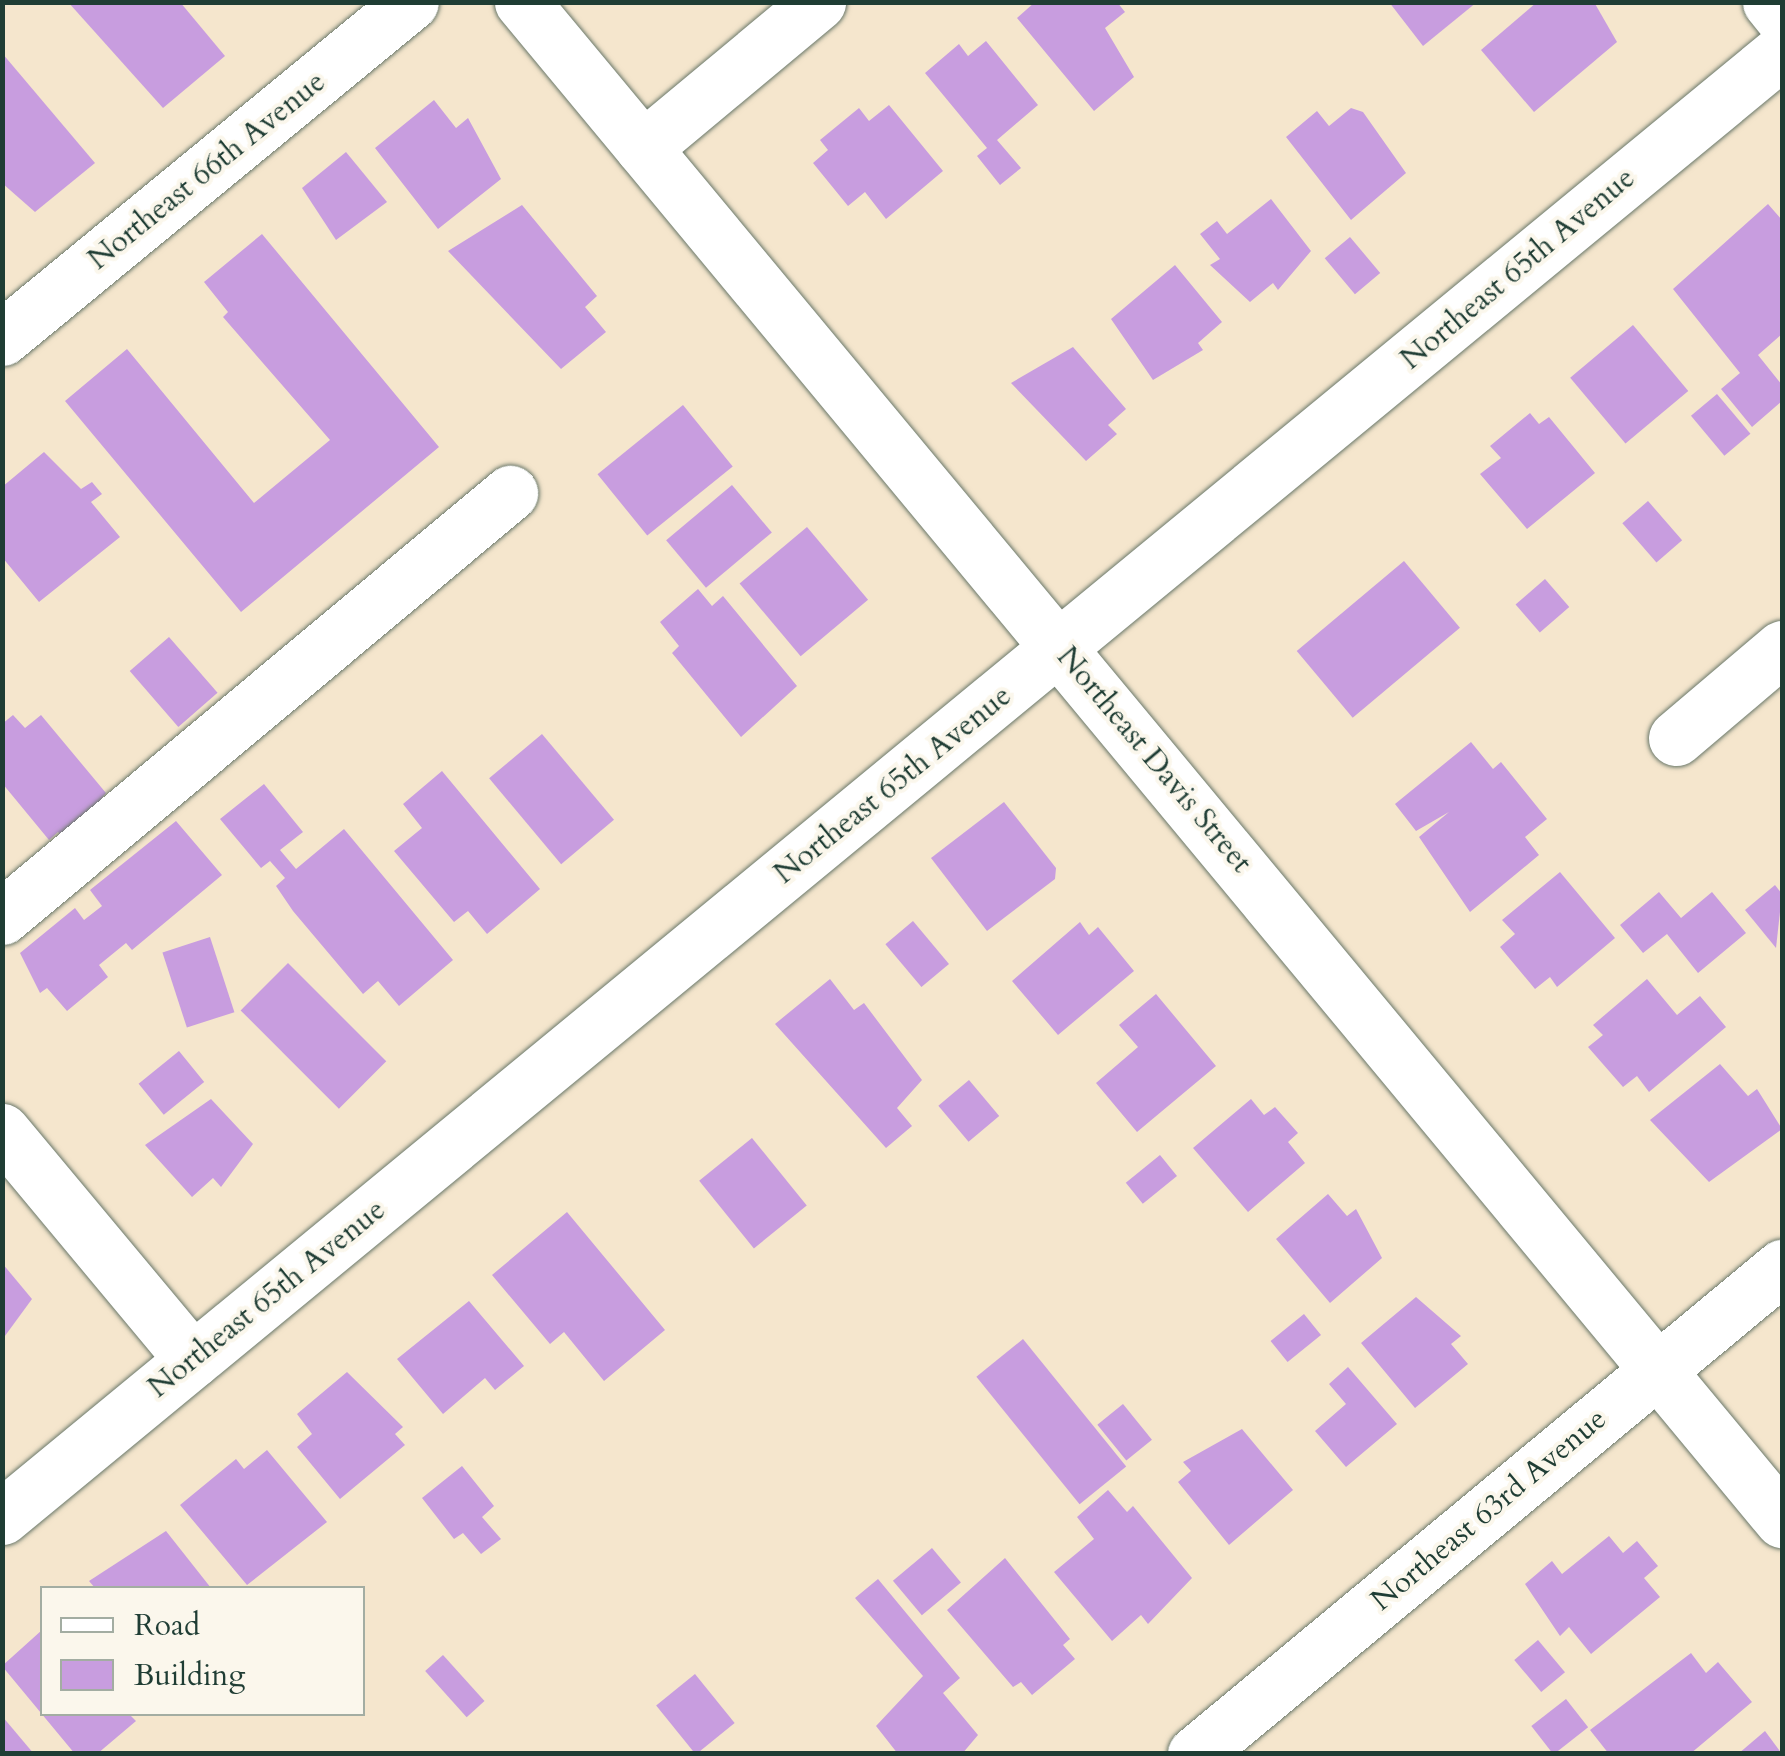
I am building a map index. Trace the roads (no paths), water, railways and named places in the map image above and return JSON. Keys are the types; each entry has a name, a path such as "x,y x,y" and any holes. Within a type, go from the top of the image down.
{"street":[{"name":"Northeast 66th Avenue","path":"2,338 411,2"},
{"name":"Northeast Davis Street","path":"522,2 1782,1520"},
{"path":"643,148 818,2"},
{"path":"1770,2 1782,17"},
{"name":"Northeast 65th Avenue","path":"2,1518 1782,51"},
{"path":"2,918 510,493"},
{"path":"1676,738 1782,648"},
{"path":"2,1131 193,1360"},
{"name":"Northeast 63rd Avenue","path":"1195,1754 1782,1266"}]}
